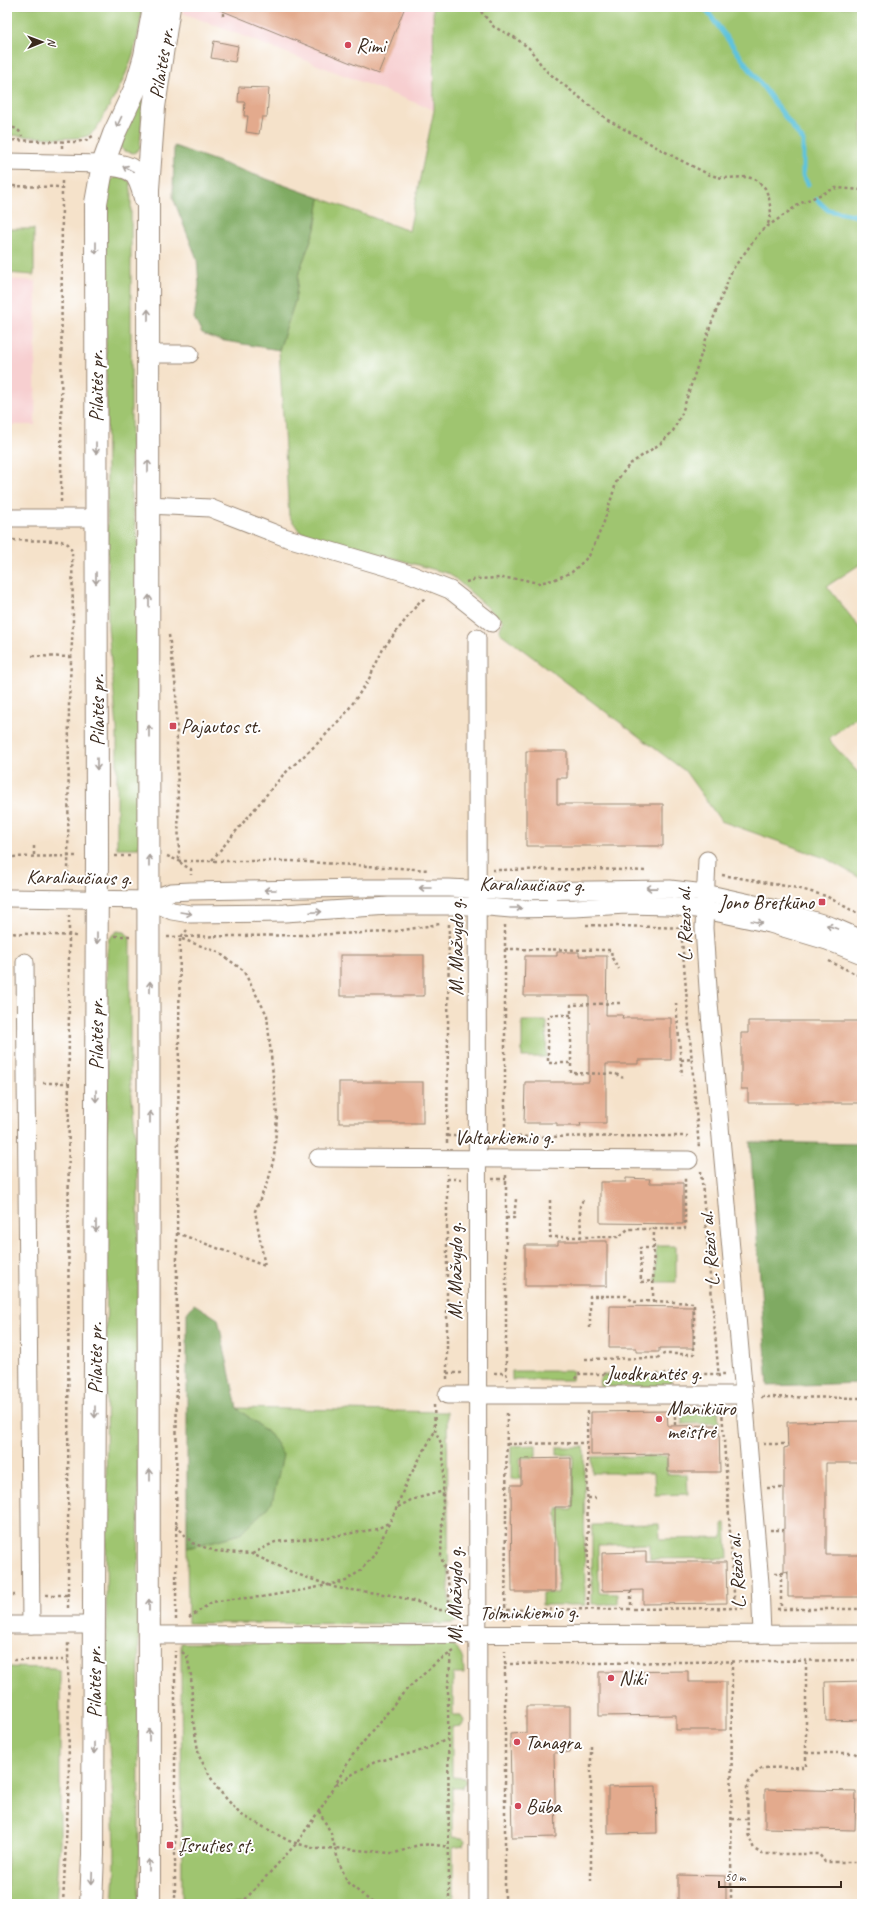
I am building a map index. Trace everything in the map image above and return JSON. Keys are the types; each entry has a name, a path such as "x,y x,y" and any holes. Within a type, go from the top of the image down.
{"main road":[{"name":"Pilaitės pr.","path":"91,1904 93,1846 97,936 96,203 103,164 114,134 136,87 145,56 154,7"},
{"name":"Pilaitės pr.","path":"149,1904 150,856 148,215 149,151 169,7"},
{"name":"Pilaitės pr.","path":"103,164 122,166 132,169 143,191 148,215"}],"street":[{"path":"7,162 103,164"},
{"path":"148,354 190,354"},
{"path":"148,505 210,508 284,537 410,574 450,590 492,623"},
{"path":"7,518 96,518"},
{"name":"M. Mažvydo g.","path":"477,638 478,1904"},
{"name":"L. Rėzos al.","path":"706,867 704,928 709,1003 744,1395 762,1634"},
{"name":"Karaliaučiaus g.","path":"7,898 149,900 171,892 365,888 532,891 670,889 705,893 772,908 832,926 862,939"},
{"name":"Karaliaučiaus g.","path":"149,900 172,911 190,914 284,913 369,907 449,914 477,906 511,908 575,908 615,905 648,905 705,910 796,931 862,955"},
{"path":"25,962 31,1625"},
{"name":"Valtarkiemio g.","path":"318,1158 687,1160"},
{"name":"Juodkrantės g.","path":"447,1395 744,1395"},
{"path":"7,1625 94,1625"},
{"name":"Tolminkiemio g.","path":"150,1635 862,1634"}],"path":[{"path":"223,7 223,19"},
{"path":"477,7 494,27 514,37 529,48 545,70 608,120 683,162 710,175 722,178 747,177 755,179 765,188 769,198 771,213 768,225"},
{"path":"7,126 16,128 22,136"},
{"path":"7,140 62,142 61,541"},
{"path":"7,186 62,187"},
{"path":"212,860 283,775 319,742 346,713 368,681 383,649 420,601 476,579 522,579 538,582 553,580 572,572 588,556 603,525 617,480 630,464 661,443 672,431 682,413 710,328 732,270 761,231 801,203 836,188 862,190"},
{"path":"7,540 61,541 68,544 72,551 73,621 69,702 68,856 68,1780 63,1904"},
{"path":"168,629 176,689 179,861"},
{"path":"32,656 71,657"},
{"path":"34,846 34,856"},
{"path":"7,857 167,856 179,861 191,869"},
{"path":"179,861 291,861 433,870"},
{"path":"706,867 826,896 862,916"},
{"path":"478,870 596,869 655,871"},
{"path":"7,933 180,938 391,932 449,914 478,923 511,924"},
{"path":"447,1373 449,914"},
{"path":"582,925 704,928"},
{"path":"175,1904 177,1232 180,938 184,932 190,928"},
{"path":"177,1232 265,1266 255,1210 269,1178 278,1116 267,1015 243,970 218,952 180,938"},
{"path":"505,949 611,950 612,958 619,969"},
{"path":"827,960 862,977"},
{"path":"620,1003 571,1005 571,1073 616,1074 624,1078"},
{"path":"676,1003 682,1075"},
{"path":"571,1016 548,1015 548,1063 571,1063"},
{"path":"681,1060 692,1059"},
{"path":"26,1083 68,1083"},
{"path":"447,1136 688,1136"},
{"path":"550,1200 550,1237 619,1237 628,1229 684,1228 687,1160"},
{"path":"506,1218 514,1218 516,1199"},
{"path":"581,1237 580,1206 583,1200"},
{"path":"654,1228 654,1302"},
{"path":"654,1248 640,1248 641,1282 654,1281"},
{"path":"585,1359 657,1358 664,1354 694,1354 694,1302 634,1302 626,1296 590,1296 590,1328"},
{"path":"573,1382 578,1374 742,1374"},
{"path":"508,1382 515,1382"},
{"path":"447,1395 436,1400 434,1406 435,1430 441,1443 444,1465 442,1556 448,1586 449,1611"},
{"path":"744,1395 756,1397 862,1398"},
{"path":"587,1408 588,1609"},
{"path":"675,1408 676,1426"},
{"path":"722,1408 736,1608"},
{"path":"175,1636 212,1602 261,1597 328,1585 346,1581 361,1570 374,1555 397,1508 406,1483 435,1430"},
{"path":"507,1444 588,1443"},
{"path":"761,1444 788,1444"},
{"path":"764,1488 784,1488"},
{"path":"397,1508 411,1500 444,1491"},
{"path":"588,1498 596,1498"},
{"path":"252,1554 275,1542 328,1537 377,1529 390,1521"},
{"path":"176,1524 192,1543 215,1551 252,1554 294,1574 328,1585 360,1592 391,1595 438,1610 466,1610"},
{"path":"768,1530 784,1530"},
{"path":"770,1573 788,1573"},
{"path":"781,1573 781,1609"},
{"path":"631,1590 631,1608"},
{"path":"506,1610 631,1608 862,1609"},
{"path":"241,1904 296,1844 319,1811 352,1756 405,1691 438,1662 477,1635"},
{"path":"175,1636 187,1656 191,1675 193,1721 199,1756 216,1787 240,1814 296,1844 316,1849 335,1848 397,1853 418,1845 437,1845 449,1847"},
{"path":"450,1904 448,1687 451,1653"},
{"path":"7,1660 68,1660"},
{"path":"504,1664 862,1660"},
{"path":"806,1661 806,1767 784,1766 762,1768 751,1778 747,1786 747,1819 750,1842 754,1849 762,1854 819,1854 825,1862 862,1862"},
{"path":"731,1904 730,1831 732,1819 732,1662"},
{"path":"334,1787 356,1772 375,1762 424,1750 448,1739"},
{"path":"590,1746 591,1881"},
{"path":"806,1754 854,1753 862,1757"},
{"path":"319,1811 331,1833 338,1860 348,1883 374,1904"},
{"path":"732,1819 747,1819"}],"shaded area":[{"path":"183,7 433,7 434,110 183,13"},
{"path":"7,279 36,281 35,425 7,425"}],"green space":[{"path":"7,7 142,7 138,36 130,64 118,90 99,124 90,135 71,138 48,138 7,135"},
{"path":"433,7 862,7 862,563 827,586 862,631 862,713 828,739 862,777 862,879 825,858 721,821 685,771 499,632 503,621 450,574 300,532 289,516 279,350 295,301 299,272 315,229 320,198 409,231 434,110"},
{"path":"156,56 142,112 140,148 134,153 124,151 120,147"},
{"path":"174,146 320,198 315,229 299,272 295,301 279,350 219,340 202,334 194,318 199,285 197,259 173,198"},
{"path":"115,177 122,177 130,182 131,191 131,498 138,542 139,848 117,848 117,729 108,627 105,208 110,181"},
{"path":"7,229 34,229 34,275 7,273"},
{"path":"117,931 125,932 130,938 130,1076 138,1162 139,1904 113,1904 115,1852 106,1697 107,953 109,938"},
{"path":"522,1021 547,1021 546,1057 522,1057"},
{"path":"750,1142 862,1144 862,1383 768,1386"},
{"path":"656,1246 676,1246 676,1282 656,1282"},
{"path":"194,1304 218,1319 237,1408 271,1435 283,1455 272,1503 240,1534 187,1548 187,1313"},
{"path":"512,1371 573,1371 572,1380 512,1380"},
{"path":"603,1375 671,1375 671,1386 601,1387 600,1378"},
{"path":"237,1408 447,1412 449,1602 463,1603 461,1620 442,1624 188,1623 187,1548 240,1534 271,1435"},
{"path":"682,1411 718,1411 719,1423 682,1424"},
{"path":"536,1445 536,1457 520,1458 520,1479 511,1479 511,1446"},
{"path":"557,1447 584,1447 585,1605 542,1605 542,1593 558,1593 557,1509 573,1509 573,1455 557,1455"},
{"path":"667,1456 667,1474 687,1474 688,1494 655,1495 654,1473 592,1473 592,1457"},
{"path":"723,1523 726,1523 728,1558 650,1559 650,1544 598,1545 599,1593 618,1594 618,1604 592,1604 592,1525 659,1524 660,1539 723,1538"},
{"path":"181,1643 451,1644 461,1654 464,1674 453,1674 453,1715 461,1715 464,1721 462,1726 452,1727 452,1777 464,1778 466,1782 462,1788 452,1788 452,1837 463,1838 465,1842 463,1846 453,1848 453,1899 464,1900 465,1904 182,1904"},
{"path":"7,1667 54,1668 60,1672 60,1841 56,1904 7,1904"}],"building":[{"name":"Rimi","path":"213,7 405,7 378,74"},
{"path":"214,41 238,46 235,62 211,58"},
{"path":"239,87 269,88 267,117 262,117 259,134 246,132 248,116 244,116 245,102 238,102"},
{"path":"526,751 567,751 567,778 557,778 557,804 663,804 663,846 526,846"},
{"path":"557,952 579,952 579,956 607,956 606,1015 623,1015 622,1018 671,1018 671,1060 638,1060 638,1064 606,1064 606,1123 580,1123 581,1126 557,1126 557,1123 524,1123 525,1082 589,1082 589,996 524,996 525,956 557,956"},
{"path":"340,955 424,955 424,996 340,996"},
{"path":"748,1021 862,1021 862,1103 748,1103 748,1089 741,1089 741,1033 748,1033"},
{"path":"339,1082 423,1082 423,1123 339,1123"},
{"path":"626,1178 650,1179 649,1183 683,1183 683,1224 600,1223 600,1182 626,1182"},
{"path":"558,1241 607,1241 607,1286 525,1286 525,1245 558,1245"},
{"path":"610,1306 693,1307 693,1348 659,1348 659,1352 636,1352 636,1348 609,1348"},
{"path":"667,1411 668,1426 719,1425 720,1472 668,1472 668,1454 591,1455 591,1412"},
{"path":"862,1421 862,1463 826,1463 826,1555 862,1555 862,1597 788,1597 788,1571 784,1572 784,1448 788,1447 787,1422"},
{"path":"571,1458 571,1507 555,1507 555,1592 512,1592 511,1485 521,1485 521,1459"},
{"path":"646,1552 646,1562 726,1562 727,1603 643,1604 643,1590 602,1591 602,1553"},
{"path":"688,1671 688,1682 726,1682 726,1730 676,1730 676,1715 599,1716 599,1672"},
{"path":"862,1681 862,1720 826,1721 825,1682"},
{"path":"526,1706 570,1706 570,1752 554,1753 556,1837 512,1838 510,1734 526,1733"},
{"path":"656,1786 657,1833 608,1834 608,1787"},
{"path":"765,1789 856,1791 855,1830 765,1828"},
{"path":"678,1875 726,1876 726,1904 678,1904"}],"waterway":[{"path":"704,7 803,141 803,176 808,184"},
{"path":"817,200 828,210 862,217"}],"place":[{"name":"Rimi","path":"348,45"},
{"name":"Pajautos st.","path":"173,726"},
{"name":"Jono Bretkūno","path":"822,902"},
{"name":"Manikiūro meistrė","path":"659,1419"},
{"name":"Niki","path":"611,1678"},
{"name":"Tanagra","path":"517,1742"},
{"name":"Būba","path":"518,1806"},
{"name":"Įsruties st.","path":"170,1845"}]}
